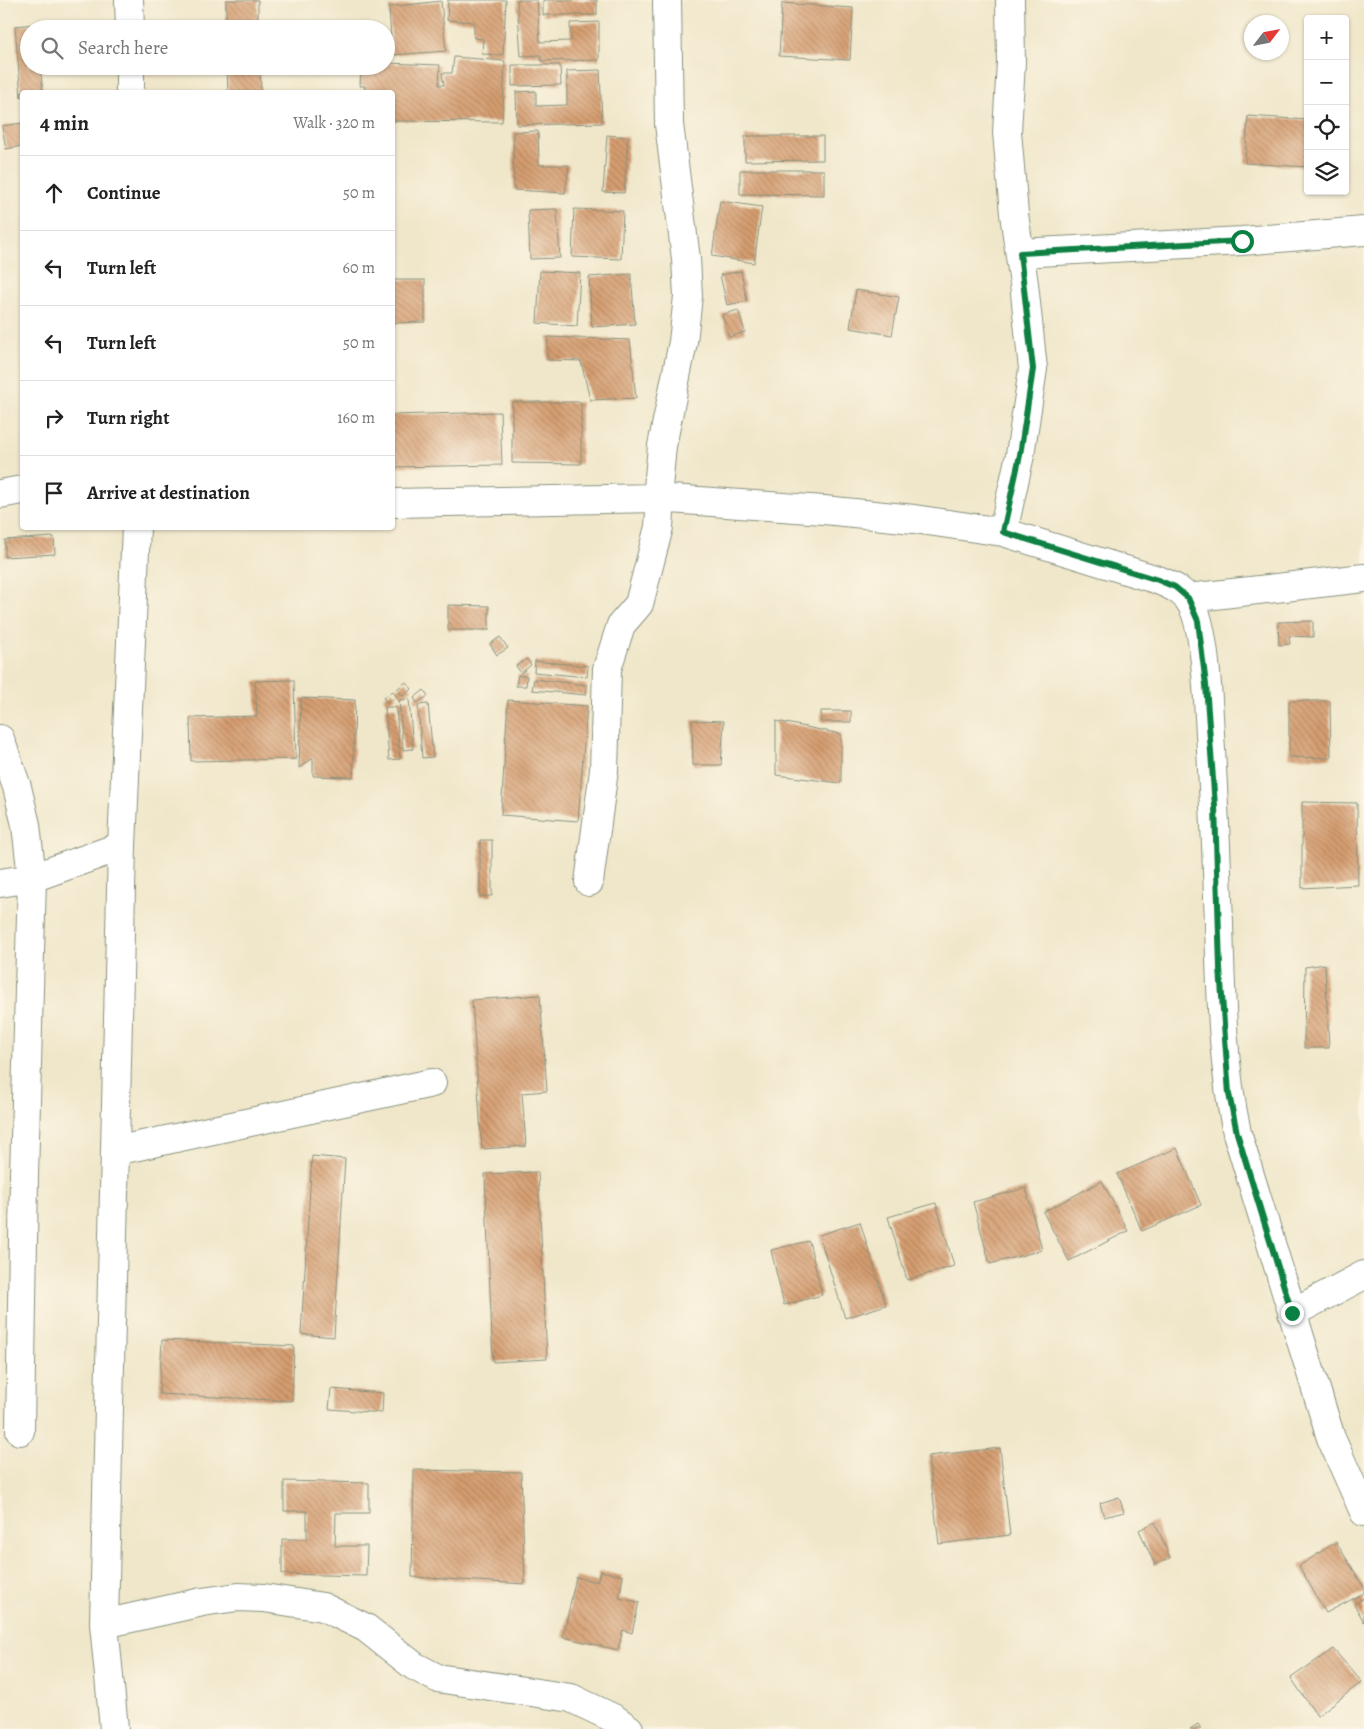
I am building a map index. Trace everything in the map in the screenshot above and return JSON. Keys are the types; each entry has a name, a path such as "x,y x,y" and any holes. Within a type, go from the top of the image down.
{"street":[{"path":"129,0 130,20"},
{"path":"589,882 604,770 607,669 620,625 639,604 659,527 662,446 683,342 688,296 686,259 669,124 667,0"},
{"path":"1003,532 1020,455 1033,369 1014,214 1007,132 1011,62 1010,0"},
{"path":"130,75 130,90"},
{"path":"1020,253 1242,241 1364,231"},
{"path":"0,494 20,490"},
{"path":"395,503 659,498 842,511 914,519 1003,532 1158,580 1175,587 1188,598 1198,621 1206,685 1215,806 1224,1052 1229,1094 1237,1133 1331,1438 1364,1512"},
{"path":"114,1729 104,1624 122,846 136,530"},
{"path":"1188,598 1364,578"},
{"path":"0,739 17,788 26,825 32,878 24,1176 20,1431"},
{"path":"0,883 32,878 122,846"},
{"path":"115,1151 432,1082"},
{"path":"1292,1313 1364,1276"},
{"path":"104,1624 202,1602 238,1597 264,1598 323,1607 366,1628 414,1666 437,1678 570,1698 614,1718 629,1729"}],"building":[{"path":"226,0 258,0 258,20 226,20"},
{"path":"448,0 506,0 503,55 482,54 483,39 474,38 474,22 447,20"},
{"path":"517,0 537,0 540,42 571,41 570,23 599,22 599,60 541,61 541,55 521,56"},
{"path":"543,0 597,0 597,15 543,15"},
{"path":"441,1 446,51 395,55 395,20 390,20 389,7"},
{"path":"782,3 853,8 850,60 779,56"},
{"path":"15,26 20,26 20,75 41,75 43,90 20,90"},
{"path":"454,57 505,61 502,122 395,121 395,90 364,90 365,86 360,86 361,75 395,75 395,63 440,65 439,85 444,85 442,73 452,73"},
{"path":"512,65 560,65 561,85 512,86"},
{"path":"600,70 602,123 517,125 516,92 536,91 536,106 567,105 567,71"},
{"path":"227,75 260,75 261,90 228,90"},
{"path":"1248,116 1304,120 1304,167 1245,163"},
{"path":"20,123 20,146 6,149 2,126"},
{"path":"538,131 539,165 569,165 565,193 514,190 513,132"},
{"path":"607,135 628,137 624,193 603,192"},
{"path":"745,136 823,136 823,160 745,161"},
{"path":"740,170 824,170 824,195 740,194"},
{"path":"720,201 762,207 754,263 712,256"},
{"path":"557,209 560,258 530,259 528,210"},
{"path":"574,209 623,211 621,259 572,257"},
{"path":"540,271 580,273 577,326 537,323"},
{"path":"741,271 747,301 727,305 720,275"},
{"path":"631,274 635,324 592,327 589,277"},
{"path":"395,280 425,280 425,322 395,323"},
{"path":"856,290 899,297 892,335 850,328"},
{"path":"738,310 745,332 729,337 722,315"},
{"path":"548,337 630,340 636,398 590,400 581,361 547,360"},
{"path":"512,402 581,402 581,464 512,463"},
{"path":"500,412 502,465 395,467 395,415"},
{"path":"54,537 55,554 5,557 5,540"},
{"path":"448,605 489,606 489,630 448,630"},
{"path":"1313,621 1313,637 1289,636 1290,644 1279,645 1278,622"},
{"path":"500,637 508,648 497,655 490,644"},
{"path":"527,659 531,665 521,673 516,666"},
{"path":"535,661 588,666 587,677 534,672"},
{"path":"518,675 527,676 526,686 516,686"},
{"path":"534,679 587,685 586,695 532,690"},
{"path":"294,680 296,759 191,761 190,718 257,716 255,681"},
{"path":"406,682 412,689 402,696 397,689"},
{"path":"424,690 428,696 417,703 414,698"},
{"path":"393,691 397,697 387,703 383,698"},
{"path":"301,698 355,700 353,777 313,776 313,758 299,768"},
{"path":"409,699 413,749 403,750 399,700"},
{"path":"508,700 587,706 578,821 501,815"},
{"path":"1289,701 1330,701 1331,758 1289,757"},
{"path":"428,704 433,757 422,758 418,705"},
{"path":"385,707 396,707 400,759 389,760"},
{"path":"821,711 851,711 851,722 821,722"},
{"path":"692,720 724,721 721,765 693,765"},
{"path":"776,721 841,734 841,783 776,775"},
{"path":"1302,802 1357,803 1358,885 1302,888"},
{"path":"480,840 492,840 492,896 480,896"},
{"path":"1325,964 1329,1048 1304,1048 1305,967"},
{"path":"540,995 547,1091 522,1093 526,1146 482,1149 472,1000"},
{"path":"1177,1148 1201,1205 1142,1231 1117,1174"},
{"path":"312,1156 345,1159 334,1337 301,1334"},
{"path":"538,1172 547,1359 493,1362 485,1174"},
{"path":"1102,1181 1128,1231 1069,1261 1043,1212"},
{"path":"1026,1188 1042,1250 990,1264 973,1202"},
{"path":"936,1203 954,1266 907,1280 888,1217"},
{"path":"860,1222 886,1305 845,1318 819,1235"},
{"path":"809,1241 822,1295 784,1305 771,1250"},
{"path":"162,1340 294,1346 292,1401 159,1394"},
{"path":"331,1389 383,1393 382,1413 329,1409"},
{"path":"1000,1448 1010,1535 939,1544 928,1456"},
{"path":"414,1470 521,1472 525,1584 412,1577"},
{"path":"284,1481 369,1483 369,1513 336,1513 335,1546 367,1546 366,1576 282,1574 282,1539 307,1539 307,1511 284,1511"},
{"path":"1119,1497 1124,1512 1104,1517 1100,1503"},
{"path":"1155,1522 1170,1558 1155,1565 1139,1530"},
{"path":"1336,1542 1364,1587 1364,1593 1326,1613 1299,1566"},
{"path":"600,1571 623,1576 619,1598 639,1602 632,1633 623,1630 618,1650 563,1637 576,1577 597,1582"},
{"path":"1364,1598 1364,1622 1354,1604"},
{"path":"1333,1649 1362,1682 1317,1716 1291,1678"},
{"path":"1198,1724 1201,1729 1190,1729"}],"route":[{"path":"1242,241 1020,253 1032,346 1033,369 1031,394 1020,455 1003,532 1158,580 1175,587 1188,598 1194,608 1198,621 1206,685 1215,806 1224,1052 1229,1094 1237,1133 1292,1313"}]}
